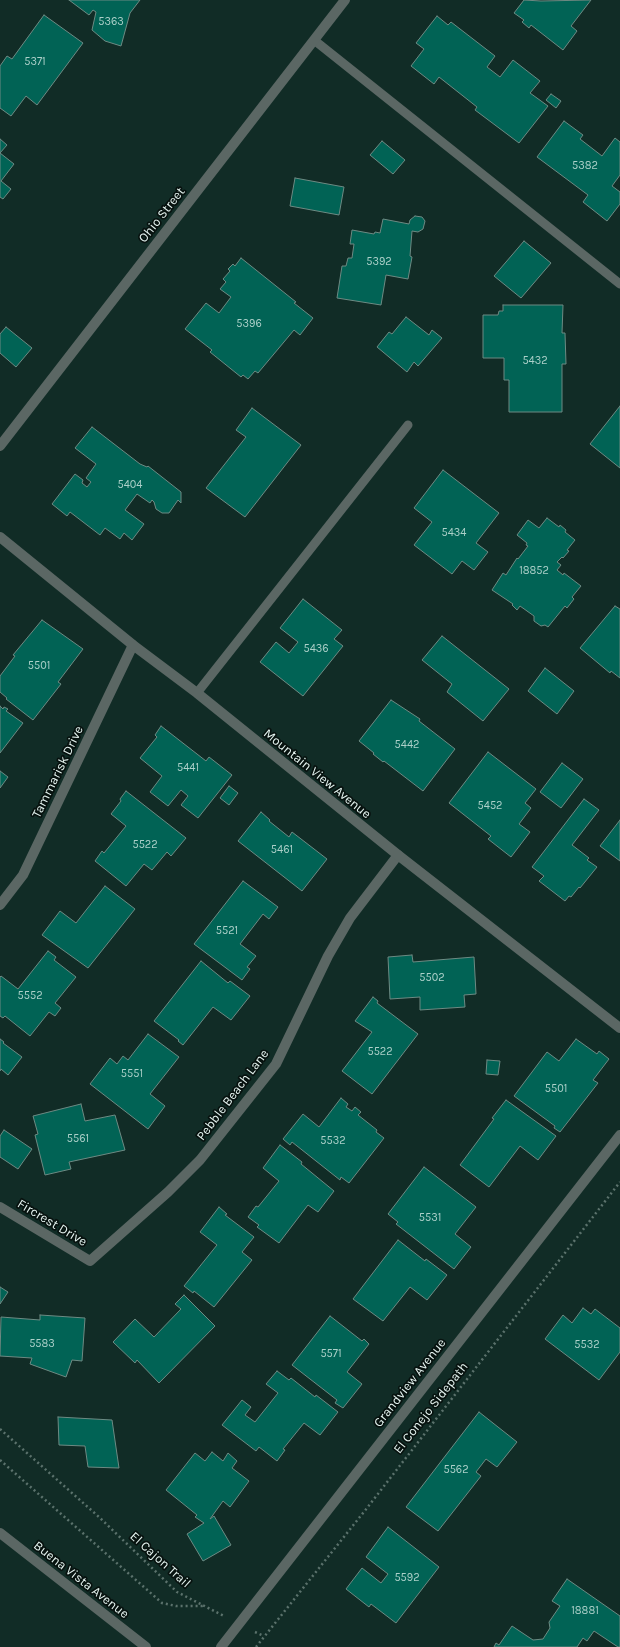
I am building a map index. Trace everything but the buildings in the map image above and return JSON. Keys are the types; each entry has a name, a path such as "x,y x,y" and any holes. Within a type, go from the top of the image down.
{"street":[{"name":"Ohio Street","path":"0,446 345,0"},
{"name":"Mountain View Avenue","path":"0,537 133,645 197,693 398,856 620,1028"},
{"name":"Tammarisk Drive","path":"0,906 23,875 133,645"},
{"name":"Pebble Beach Lane","path":"90,1261 168,1192 200,1160 276,1064 328,956 350,918 398,856"},
{"name":"Grandview Avenue","path":"221,1647 620,1135"},
{"name":"Fircrest Drive","path":"0,1207 90,1261"},
{"name":"Buena Vista Avenue","path":"0,1533 146,1647"}],"lane":[{"path":"314,40 620,284"},
{"path":"197,693 408,425"}],"path":[{"name":"El Conejo Sidepath","path":"256,1646 367,1508 620,1182"},
{"name":"El Cajon Trail","path":"0,1429 99,1517 177,1592 206,1606 176,1606 162,1603 0,1460"}]}
